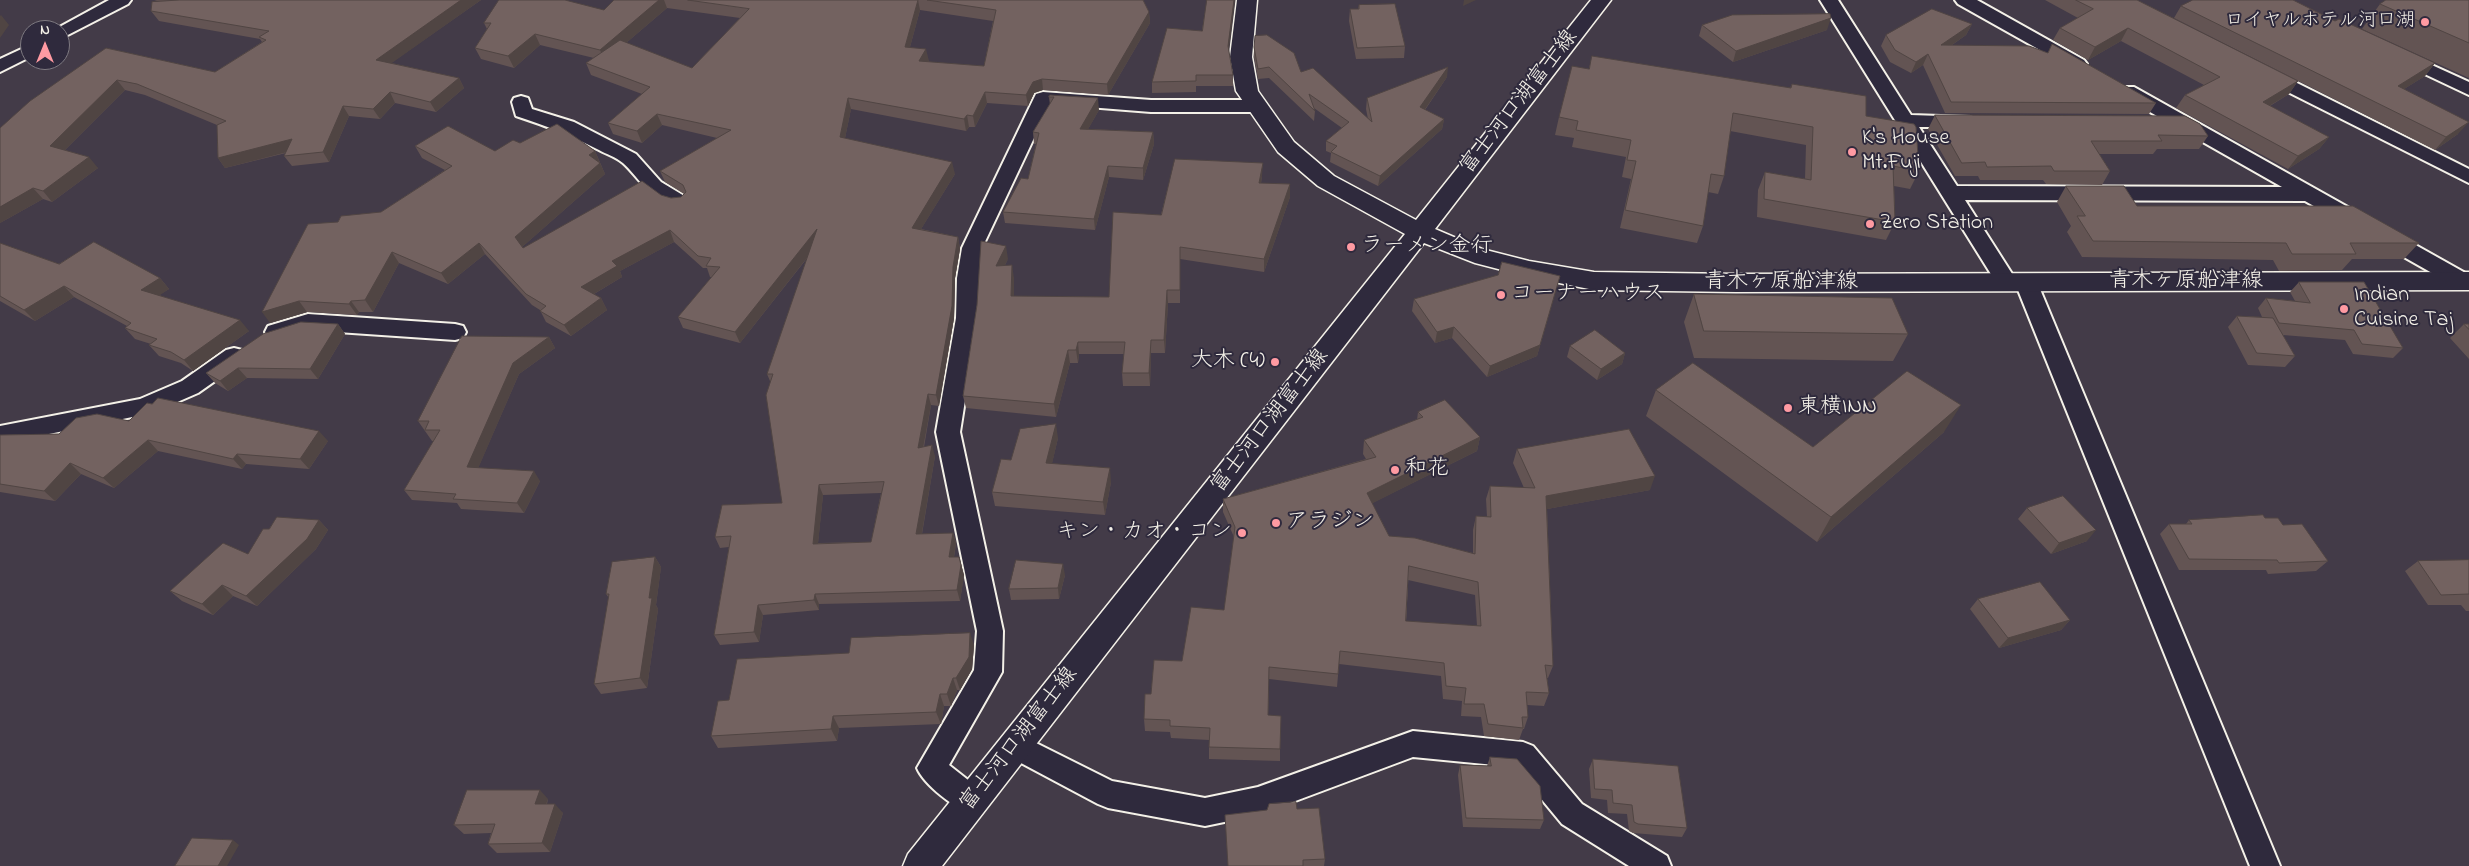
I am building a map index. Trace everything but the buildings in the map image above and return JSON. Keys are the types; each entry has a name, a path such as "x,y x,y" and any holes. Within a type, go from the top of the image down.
{"main road":[{"name":"青木ヶ原船津線","path":"1247,0 1241,57 1247,92 1286,147 1326,181 1418,231 1475,256 1594,280 1869,283 2466,281"},
{"name":"富士河口湖富士線","path":"920,866 1318,364 1418,231 1601,0"}],"street":[{"path":"70,29 122,0"},
{"path":"1829,0 1951,193 2016,282 2264,866"},
{"path":"1964,0 2466,281"},
{"path":"2381,46 2469,89"},
{"path":"0,67 20,56"},
{"path":"2252,66 2469,177"},
{"path":"972,801 931,768 988,672 990,631 948,432 967,318 968,278 972,248 1043,98 1151,106 1256,106"},
{"path":"522,102 523,112 567,126 629,158 654,187 679,202"},
{"path":"1906,121 1985,121"},
{"path":"2143,122 2183,122"},
{"path":"1951,193 2312,194"},
{"path":"0,435 144,407 190,387 262,336 308,322 455,332"},
{"path":"1016,746 1108,794 1205,812 1258,801 1413,744 1523,755 1572,814 1656,866"}],"place":[{"name":"ロイヤルホテル河口湖","path":"2425,22"},
{"name":"K's House Mt.Fuji","path":"1852,152"},
{"name":"Zero Station","path":"1870,224"},
{"name":"ラーメン金行","path":"1351,247"},
{"name":"コーナーハウス","path":"1501,295"},
{"name":"Indian Cuisine Taj","path":"2344,309"},
{"name":"大木 (4)","path":"1275,362"},
{"name":"東横INN","path":"1788,408"},
{"name":"和花","path":"1395,470"},
{"name":"アラジン","path":"1276,523"},
{"name":"キン・カオ・コン","path":"1242,533"}]}
